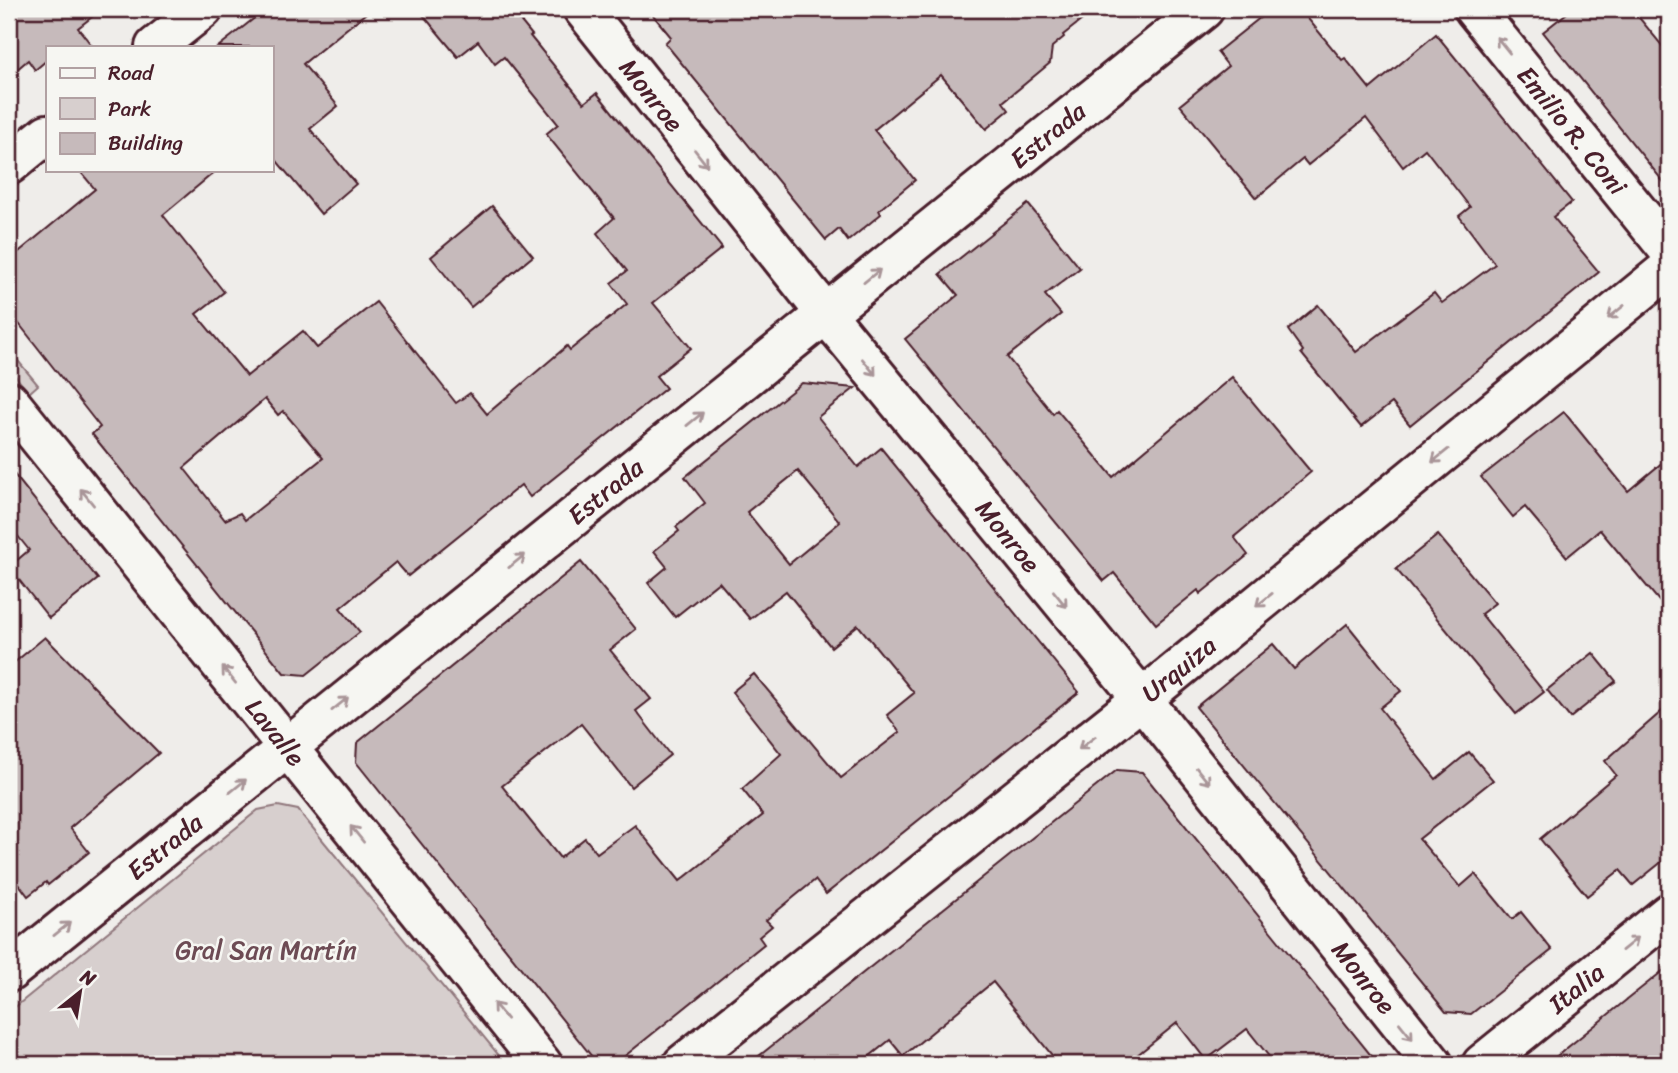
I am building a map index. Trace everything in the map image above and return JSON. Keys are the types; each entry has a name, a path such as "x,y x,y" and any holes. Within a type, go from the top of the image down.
{"street":[{"path":"156,46 203,9"},
{"name":"Monroe","path":"583,9 825,314 1142,699 1433,1064"},
{"name":"Estrada","path":"9,972 1204,9"},
{"name":"Emilio R. Coni","path":"1474,9 1669,250"},
{"path":"9,165 46,135"},
{"name":"Urquiza","path":"683,1064 1142,699 1669,268"},
{"name":"Lavalle","path":"9,401 542,1064"},
{"name":"Italia","path":"1482,1064 1669,912"}],"green space":[{"path":"9,350 38,385 29,393 9,368"},
{"name":"Gral San Martín","path":"278,806 298,810 506,1064 9,1064 9,1012 258,810"}],"building":[{"path":"9,9 102,9 78,28 92,46 46,46 46,61 35,70 28,60 9,76"},
{"path":"266,9 371,9 303,64 338,106 310,129 356,184 321,214 273,156 273,46 219,46"},
{"path":"418,9 517,9 513,12 532,35 530,36 584,103 597,93 722,248 653,303 691,348 656,376 666,388 530,497 521,485 408,576 396,562 340,608 360,632 306,675 284,673 92,434 100,427 9,311 9,260 95,189 81,172 215,172 163,215 224,292 196,314 247,376 303,331 317,348 376,302 456,403 470,393 487,414 567,346 570,350 627,304 611,283 627,271 597,233 614,218 546,134 558,124 504,57 495,64 478,41 458,57","holes":["265,399 278,415 283,411 323,458 245,520 240,513 225,520 184,468"]},
{"path":"648,9 1096,9 1052,47 1050,63 1003,102 1009,110 986,129 941,75 874,130 915,180 879,210 881,214 848,241 839,229 826,240 665,43 671,37"},
{"path":"1271,9 1300,9 1370,89 1436,34 1572,202 1553,217 1599,272 1410,425 1392,403 1361,427 1301,353 1303,351 1288,330 1318,305 1356,352 1434,293 1442,303 1495,264 1459,216 1470,207 1425,149 1403,167 1366,118 1308,165 1303,159 1256,198 1180,105 1228,66 1217,52"},
{"path":"1572,9 1632,9 1669,54 1669,189 1543,32"},
{"path":"1028,204 1080,268 1045,295 1061,314 1007,357 1053,414 1057,410 1113,477 1232,377 1311,472 1234,537 1248,555 1200,594 1198,590 1156,624 1114,573 1104,581 905,339 958,295 940,274"},
{"path":"492,206 533,256 471,307 431,257"},
{"path":"802,383 855,388 818,417 858,467 881,448 1079,692 826,894 815,880 766,920 772,926 759,937 764,944 615,1064 597,1063 356,762 357,743 581,562 636,629 610,650 651,699 636,711 670,755 631,787 581,724 502,786 560,858 585,838 597,853 635,825 680,881 763,815 742,789 781,754 732,692 754,674 841,778 900,732 887,715 914,693 858,625 831,647 786,591 750,619 719,582 675,617 648,583 667,567 654,551 679,531 676,527 705,503 685,477","holes":["798,471 840,522 789,564 747,512"]},
{"path":"1564,412 1628,491 1669,457 1669,613 1600,530 1567,557 1525,507 1513,517 1481,477"},
{"path":"9,468 98,579 49,618 9,567 29,550 9,525"},
{"path":"1438,535 1495,603 1481,614 1544,692 1516,714 1396,569"},
{"path":"1347,624 1401,691 1380,708 1436,779 1469,752 1493,780 1419,839 1460,887 1475,874 1512,919 1521,912 1552,950 1471,1014 1446,1012 1196,707 1273,644 1294,669"},
{"path":"45,637 159,753 70,828 89,852 48,885 46,882 28,896 9,871 9,667"},
{"path":"1593,653 1616,681 1570,718 1547,690"},
{"path":"1669,705 1669,856 1633,885 1620,870 1587,896 1540,839 1616,775 1605,761"},
{"path":"1117,770 1142,772 1378,1064 1275,1064 1247,1029 1206,1060 1177,1023 1126,1064 1059,1064 993,982 903,1056 890,1040 860,1064 749,1064"},
{"path":"1669,966 1669,1064 1547,1064 1625,1001"}]}
